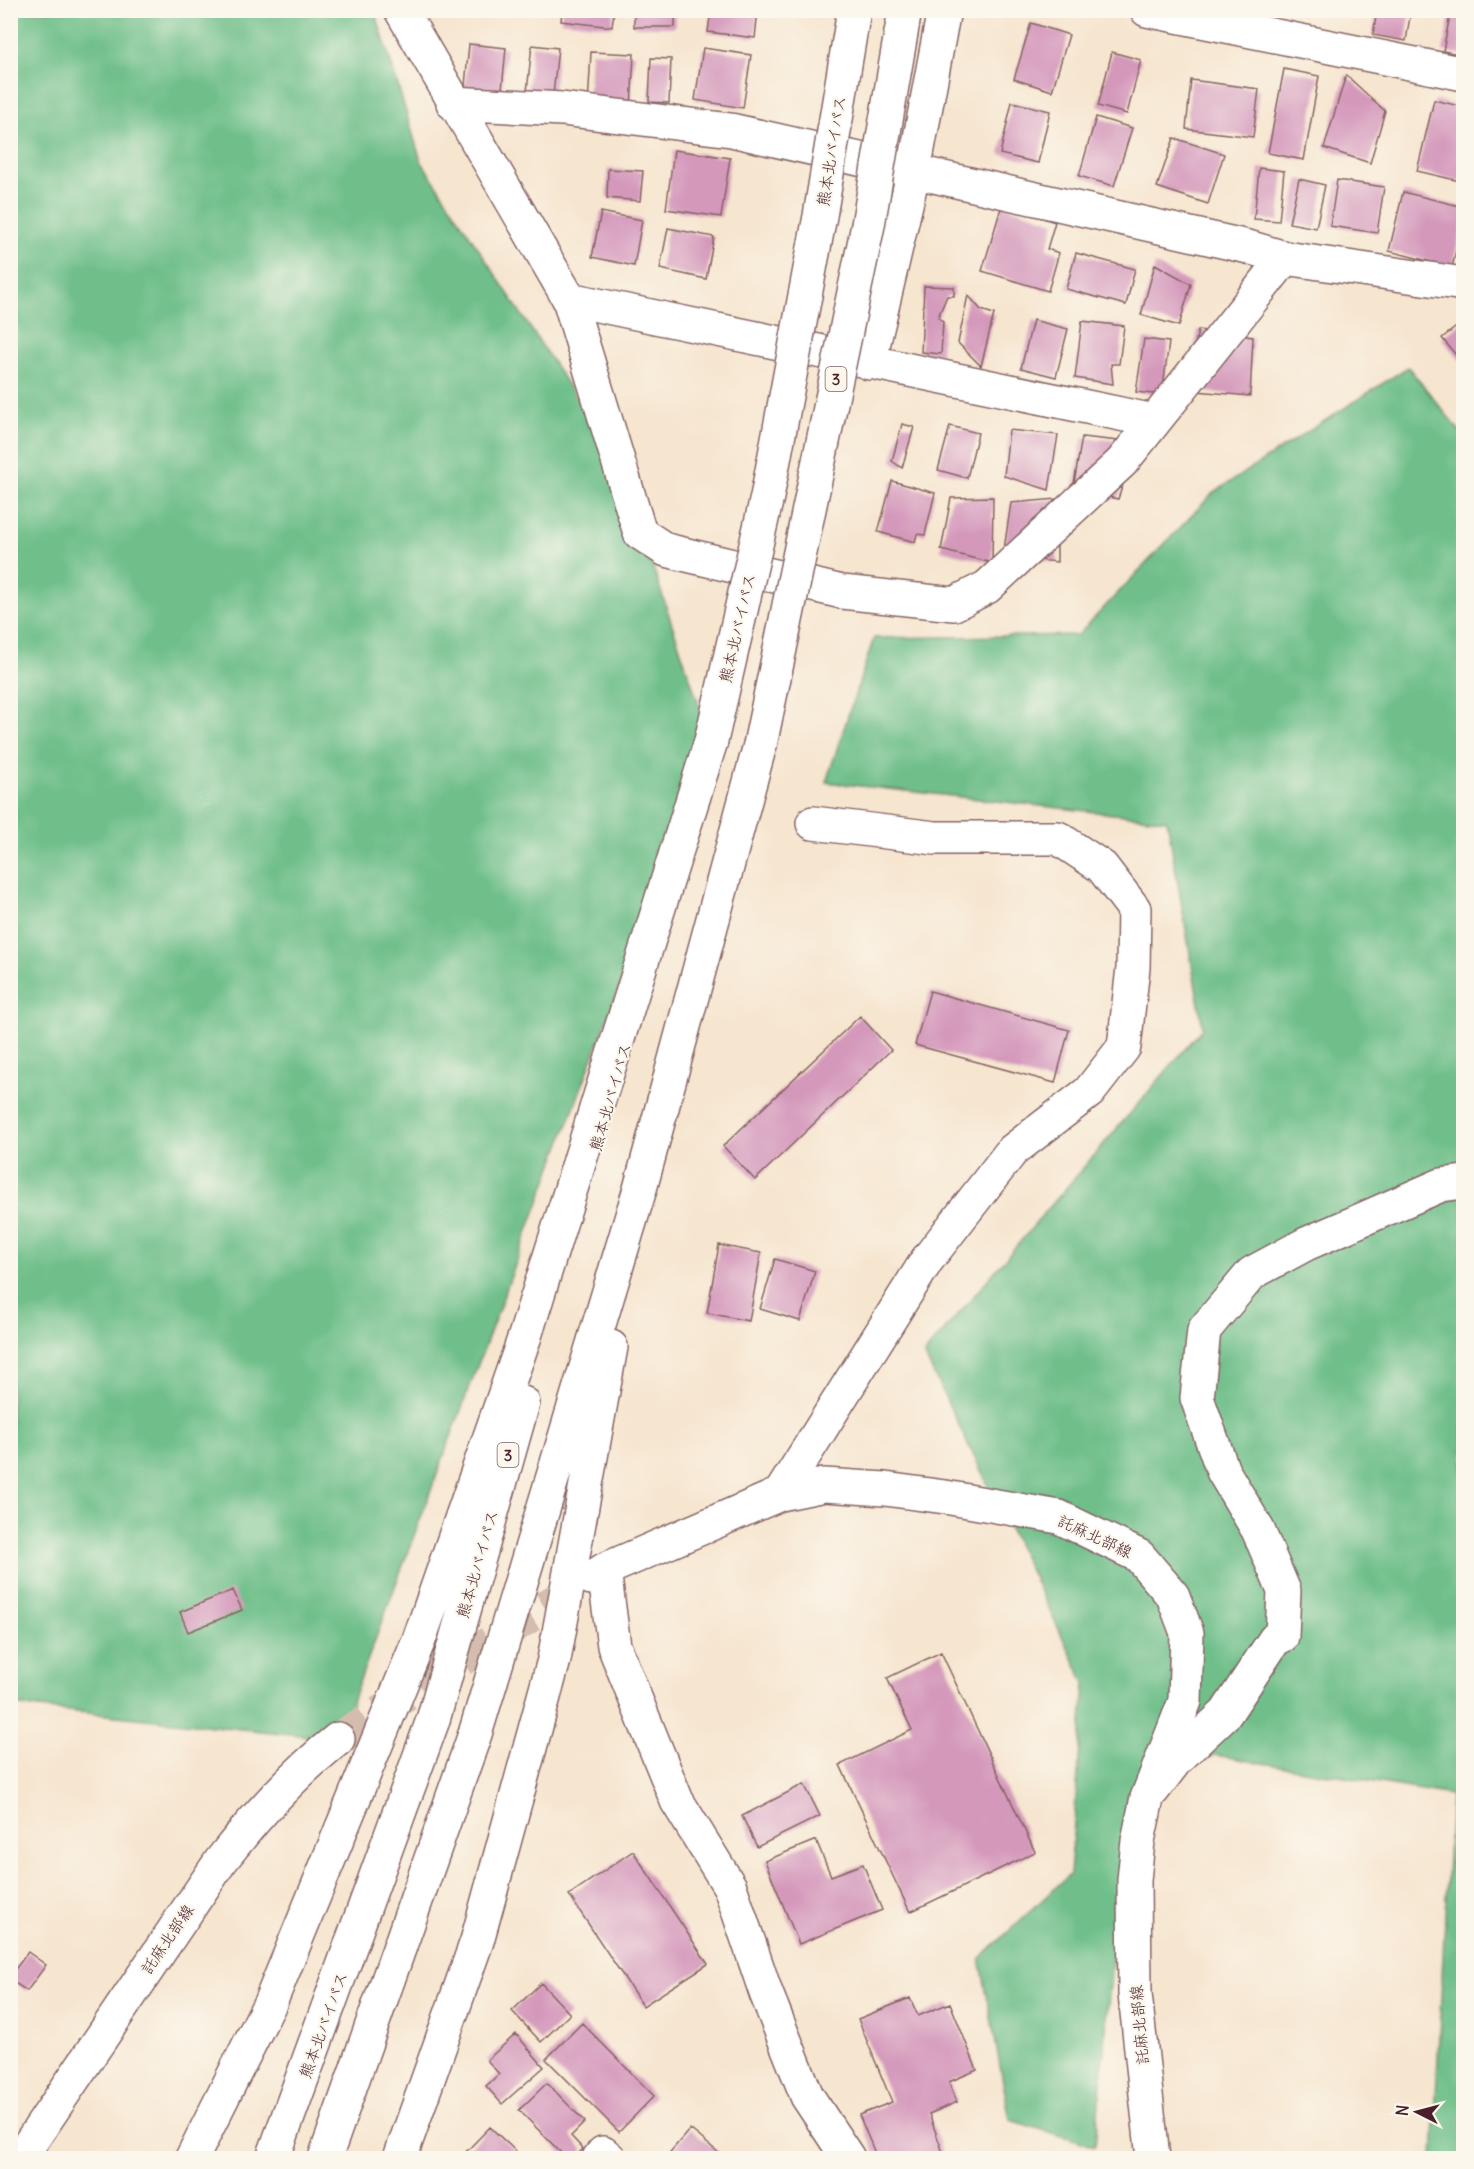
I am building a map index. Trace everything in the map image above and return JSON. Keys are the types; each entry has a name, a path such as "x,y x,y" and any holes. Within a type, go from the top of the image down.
{"main road":[{"path":"401,10 453,104 569,299 640,533 666,550 842,592 954,604 987,587 1122,462 1285,258"},
{"name":"熊本北バイパス","path":"273,2158 433,1720 711,741 767,497 820,216 854,10"},
{"name":"3","path":"325,2158 475,1734 640,1189 760,745 868,225 905,10"},
{"path":"869,363 914,170 944,10"},
{"path":"1147,10 1464,74"},
{"path":"453,104 562,109 730,130 1248,247 1285,258 1464,284"},
{"path":"569,299 869,363 1154,420"},
{"path":"192,2158 270,2003 419,1640 525,1336 711,741"},
{"path":"780,1494 927,1260 1012,1151 1089,1092 1124,1047 1133,968 1134,909 1102,867 1058,838 935,837 813,823"},
{"path":"1147,1798 1176,1760 1226,1713 1275,1639 1282,1636 1284,1591 1258,1530 1224,1471 1197,1398 1204,1330 1252,1273 1306,1244 1441,1185 1464,1182"},
{"path":"400,2158 477,1941 554,1660 640,1189"},
{"name":"託麻北部線","path":"848,2158 807,2096 766,1993 730,1887 677,1801 614,1646 597,1574 780,1494 824,1485 885,1489 945,1497 1059,1517 1139,1556 1173,1596 1187,1632 1185,1701 1147,1798 1138,1841 1134,1880 1135,1994 1153,2158"},
{"name":"託麻北部線","path":"20,2158 220,1862 255,1818 306,1764 338,1739"},
{"path":"599,2158 603,2153 609,2158"}],"green space":[{"path":"11,11 375,11 421,161 617,460 711,741 338,1739 11,1705"},
{"path":"1408,367 1463,435 1463,2158 1433,2158 1451,1795 1215,1755 1128,1791 1095,2146 1010,2120 980,1958 1070,1874 1085,1683 924,1354 1203,1028 1167,820 826,782 874,638 1078,635 1213,493"}],"building":[{"path":"562,10 614,10 612,27 561,21"},
{"path":"634,10 675,10 675,27 634,27"},
{"path":"711,10 758,10 755,38 708,32"},
{"path":"1244,10 1269,10 1267,17"},
{"path":"1377,10 1411,10 1406,41 1373,35"},
{"path":"1451,10 1464,10 1464,55 1443,51"},
{"path":"1031,23 1069,35 1052,91 1014,79"},
{"path":"469,44 506,48 501,100 464,96"},
{"path":"532,45 558,48 553,95 527,92"},
{"path":"703,48 751,55 743,108 695,100"},
{"path":"591,52 634,54 631,108 588,106"},
{"path":"1112,52 1141,60 1127,114 1098,106"},
{"path":"651,58 671,59 669,103 649,102"},
{"path":"1284,69 1319,76 1304,160 1268,153"},
{"path":"1346,75 1385,111 1370,163 1324,148"},
{"path":"1191,80 1259,89 1253,137 1186,129"},
{"path":"1434,100 1464,107 1464,182 1417,171"},
{"path":"1012,102 1050,111 1038,163 1000,154"},
{"path":"1096,117 1132,128 1114,186 1079,176"},
{"path":"1174,138 1224,154 1208,204 1157,187"},
{"path":"674,150 730,158 721,217 666,209"},
{"path":"1259,168 1284,171 1279,221 1254,219"},
{"path":"608,169 643,171 640,201 607,198"},
{"path":"1299,179 1325,185 1316,228 1289,223"},
{"path":"1337,180 1384,187 1377,233 1330,226"},
{"path":"1403,192 1464,207 1464,219 1452,267 1389,251"},
{"path":"1002,205 1055,222 1047,249 1059,253 1048,291 982,271"},
{"path":"601,212 642,220 634,266 592,257"},
{"path":"668,228 714,237 706,279 660,269"},
{"path":"1076,253 1135,269 1126,305 1066,289"},
{"path":"1155,264 1191,284 1179,326 1141,315"},
{"path":"924,286 954,287 954,296 947,296 938,317 943,322 941,354 921,352"},
{"path":"968,295 981,310 994,314 981,366 958,343"},
{"path":"1033,320 1068,329 1056,377 1021,368"},
{"path":"1082,321 1124,326 1119,364 1111,364 1113,384 1075,378"},
{"path":"1464,321 1464,365 1442,338"},
{"path":"1198,330 1253,337 1250,396 1186,390"},
{"path":"1144,339 1169,342 1162,395 1136,392"},
{"path":"902,424 914,427 902,468 892,461"},
{"path":"950,426 978,433 967,478 938,470"},
{"path":"1009,430 1058,435 1049,490 1004,476"},
{"path":"1082,437 1137,443 1118,499 1073,489"},
{"path":"892,481 935,493 925,535 917,534 915,542 878,532"},
{"path":"993,497 992,563 941,550 951,498"},
{"path":"1057,499 1057,562 1003,556 1011,503"},
{"path":"930,991 1069,1030 1055,1083 915,1045"},
{"path":"860,1016 891,1050 755,1180 723,1146"},
{"path":"719,1245 761,1253 749,1321 707,1313"},
{"path":"775,1259 815,1271 800,1321 760,1309"},
{"path":"233,1590 242,1610 188,1632 180,1612"},
{"path":"941,1652 1035,1852 910,1912 840,1765 912,1730 887,1678"},
{"path":"804,1784 820,1816 757,1847 742,1816"},
{"path":"816,1840 831,1876 863,1864 882,1910 799,1944 765,1861"},
{"path":"633,1851 708,1964 643,2006 569,1895"},
{"path":"28,1952 46,1965 27,1991 10,1980 10,1976"},
{"path":"541,1983 570,2014 541,2042 512,2011"},
{"path":"910,1998 918,2016 950,2003 977,2070 949,2082 957,2102 929,2114 945,2158 877,2158 859,2115 892,2102 858,2019"},
{"path":"582,2023 654,2096 619,2132 546,2059"},
{"path":"516,2034 544,2067 502,2104 486,2086 499,2074 487,2060"},
{"path":"547,2083 585,2122 571,2136 583,2149 574,2158 566,2158 519,2110"},
{"path":"490,2127 523,2158 460,2158"},
{"path":"690,2129 725,2158 665,2158"}],"tunnel":[{"path":"338,1739 584,1582"}]}
